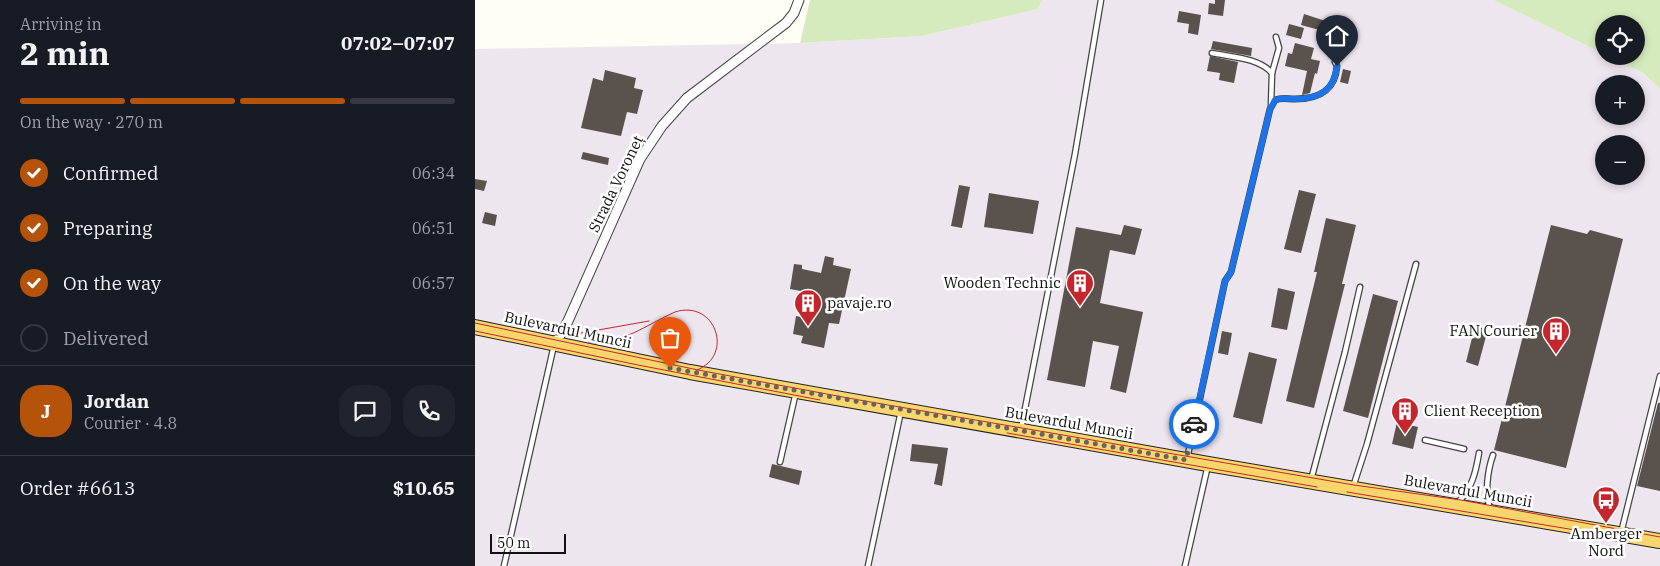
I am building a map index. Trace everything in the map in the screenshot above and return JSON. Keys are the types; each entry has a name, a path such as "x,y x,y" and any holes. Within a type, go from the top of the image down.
{"main road":[{"name":"Bulevardul Muncii","path":"475,327 670,368 901,410 1660,541"}],"street":[{"name":"Strada Voroneț","path":"555,344 568,321 640,159 661,126 687,98 786,23 795,13 799,0"}],"lane":[{"path":"1021,431 1075,154 1101,0"},
{"path":"1186,460 1225,281 1231,272 1270,109 1272,74 1279,48 1276,37"},
{"path":"1212,53 1252,61 1267,68 1272,74"},
{"path":"1270,109 1275,100 1281,98 1295,99 1322,94 1335,81 1337,66 1335,62"},
{"path":"1353,488 1367,444 1415,264"},
{"path":"1311,481 1345,352 1359,287"},
{"path":"504,566 555,344"},
{"path":"1621,534 1660,376"},
{"path":"780,462 797,391"},
{"path":"868,566 901,410"},
{"path":"1425,440 1464,450"},
{"path":"1455,505 1466,493 1473,478 1479,453"},
{"path":"1490,511 1487,498 1489,467 1493,456"},
{"path":"1185,566 1208,464"}],"shaded area":[{"path":"1042,0 1493,0 1595,50 1595,65 1627,65 1643,73 1660,89 1660,566 475,566 475,49 800,43 922,36 1038,9"}],"green space":[{"path":"810,0 1042,0 1038,9 922,36 800,43"},
{"path":"1493,0 1660,0 1660,89 1643,73 1627,65 1645,65 1645,15 1595,15 1595,50"}],"building":[{"path":"1215,0 1225,0 1223,16 1208,14 1209,3 1215,4"},
{"path":"1179,11 1201,15 1198,35 1188,33 1189,24 1177,22"},
{"path":"1304,14 1341,26 1338,37 1301,25"},
{"path":"1289,24 1304,28 1301,39 1286,35"},
{"path":"1213,41 1252,48 1251,56 1211,49"},
{"path":"1295,43 1314,48 1311,59 1320,61 1310,93 1302,95 1307,71 1285,66 1288,53 1292,54"},
{"path":"1210,56 1238,62 1234,83 1219,80 1220,73 1207,71"},
{"path":"1343,69 1351,71 1348,84 1340,82"},
{"path":"605,70 636,78 634,88 643,90 637,114 627,112 621,136 581,128 593,78 603,81"},
{"path":"583,152 609,158 608,165 581,159"},
{"path":"475,179 487,181 484,191 475,189"},
{"path":"959,185 970,187 962,228 951,226"},
{"path":"1299,190 1316,194 1301,253 1284,249"},
{"path":"989,193 1039,201 1033,234 984,227"},
{"path":"485,212 497,215 495,226 482,223"},
{"path":"1326,218 1356,225 1342,284 1345,284 1314,408 1286,401 1317,272 1314,272"},
{"name":"Wooden Technic","path":"1124,225 1142,229 1135,255 1110,250 1100,303 1143,312 1126,393 1110,389 1119,346 1093,341 1085,387 1047,380 1076,227 1121,235"},
{"name":"FAN Courier","path":"1551,225 1587,234 1590,230 1623,239 1566,468 1494,450"},
{"path":"825,256 834,258 833,265 851,269 839,324 829,323 824,348 801,343 803,336 793,334 796,316 801,317 806,292 790,289 794,264 802,265 802,269 821,273"},
{"path":"1278,288 1295,292 1287,330 1271,327"},
{"path":"1373,294 1398,301 1368,418 1343,411"},
{"path":"1475,326 1488,329 1478,366 1466,362"},
{"path":"1222,331 1232,333 1228,355 1218,353"},
{"path":"1249,352 1277,359 1262,424 1233,417"},
{"path":"1658,403 1660,403 1660,491 1637,486"},
{"name":"Client Reception","path":"1397,422 1418,427 1413,449 1392,444"},
{"path":"912,444 948,448 942,486 934,484 938,464 910,461"},
{"path":"772,464 802,471 799,485 769,477"}],"tram line":[{"path":"589,343 624,337 675,312 689,310 701,313 710,321 715,330 717,342 715,353 709,363 697,370"},
{"path":"555,335 570,335 649,321"},
{"path":"475,323 698,370 859,400 1354,485 1461,500 1660,537"},
{"path":"475,331 820,400"},
{"path":"1007,433 1317,487"},
{"path":"1347,492 1635,540"}],"way so far":[{"path":"670,368 1186,460 1194,424"}],"place":[{"name":"Wooden Technic","path":"1080,307"},
{"name":"pavaje.ro","path":"808,327"},
{"name":"FAN Courier","path":"1556,355"},
{"name":"Client Reception","path":"1405,435"},
{"name":"Amberger Nord","path":"1606,524"}],"route":[{"path":"1194,424 1225,281 1231,272 1270,109 1275,100 1281,98 1309,98 1322,94 1335,81 1337,66"}]}
